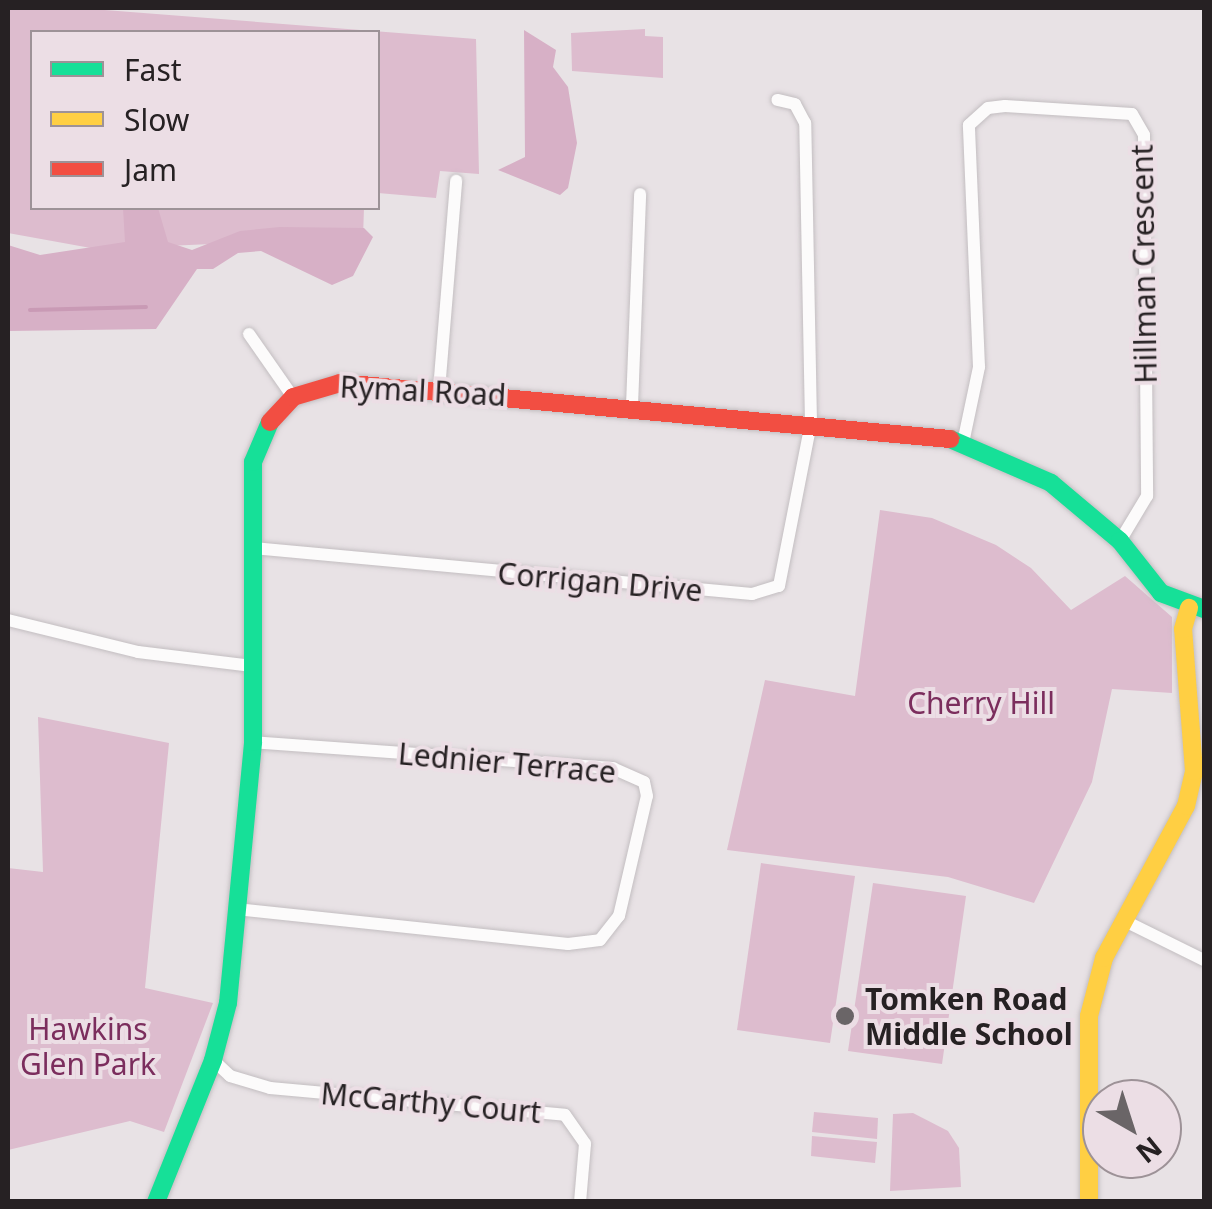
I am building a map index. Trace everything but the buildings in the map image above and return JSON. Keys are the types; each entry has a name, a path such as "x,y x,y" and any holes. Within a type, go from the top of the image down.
{"street":[{"path":"777,100 795,104 806,123 811,422"},
{"name":"Hillman Crescent","path":"963,442 978,367 969,125 988,108 1005,106 1132,114 1144,135 1147,496 1120,541"},
{"path":"439,390 456,180"},
{"path":"632,406 640,194"},
{"path":"156,1202 213,1060 228,1003 253,742 256,446 272,417 293,397 249,334"},
{"name":"Rymal Road","path":"293,397 340,383 811,422 963,442 1052,483 1120,541 1160,594 1197,608"},
{"name":"Corrigan Drive","path":"254,548 772,592 786,568 811,422"},
{"path":"1088,1202 1089,1016 1104,958 1198,792 1183,630 1197,608"},
{"path":"8,620 138,652 252,666"},
{"name":"Lednier Terrace","path":"236,909 550,942 600,940 618,916 648,796 644,782 612,768 253,742"},
{"path":"1123,920 1204,960"},
{"name":"McCarthy Court","path":"213,1060 230,1076 270,1088 565,1115 585,1144 580,1202"}],"green space":[{"path":"8,8 79,8 361,30 30,30 30,210 364,210 363,237 144,247 135,256 8,233"},
{"path":"645,29 645,36 663,37 663,78 572,71 571,33"},
{"path":"380,32 476,39 479,174 440,171 436,198 380,193"},
{"name":"Cherry Hill","path":"880,510 932,518 996,545 1031,568 1071,610 1125,576 1172,617 1172,693 1112,689 1092,782 1034,903 948,877 727,850 765,680 855,696"},
{"name":"Hawkins Glen Park","path":"38,717 169,743 145,988 213,1003 164,1132 130,1121 8,1150 8,868 43,872"},
{"path":"761,863 855,876 830,1043 737,1030"},
{"path":"873,883 966,896 942,1064 848,1051"},
{"path":"814,1112 878,1118 877,1139 812,1132"},
{"path":"913,1113 948,1131 959,1148 961,1187 890,1191 893,1114"},
{"path":"812,1136 877,1142 875,1163 811,1156"}],"shaded area":[{"path":"524,30 556,50 553,67 568,87 577,143 568,188 560,195 498,170 525,157"},
{"path":"123,210 159,210 168,242 192,250 240,231 280,227 364,228 373,237 353,276 332,285 261,251 238,253 213,269 197,269 156,329 8,331 8,245 40,255 125,242"}],"waterway":[{"path":"30,310 146,307"}],"traffic: fast":[{"path":"156,1202 213,1060 228,1003 253,742 253,462 270,422"},
{"path":"950,439 1051,483 1120,541 1161,593 1204,609"}],"traffic: slow":[{"path":"1089,1202 1089,1016 1104,958 1186,806 1194,771 1183,629 1189,608"}],"traffic: jam":[{"path":"270,422 293,397 340,383 950,439"}],"place":[{"name":"Tomken Road Middle School","path":"845,1016"}]}
